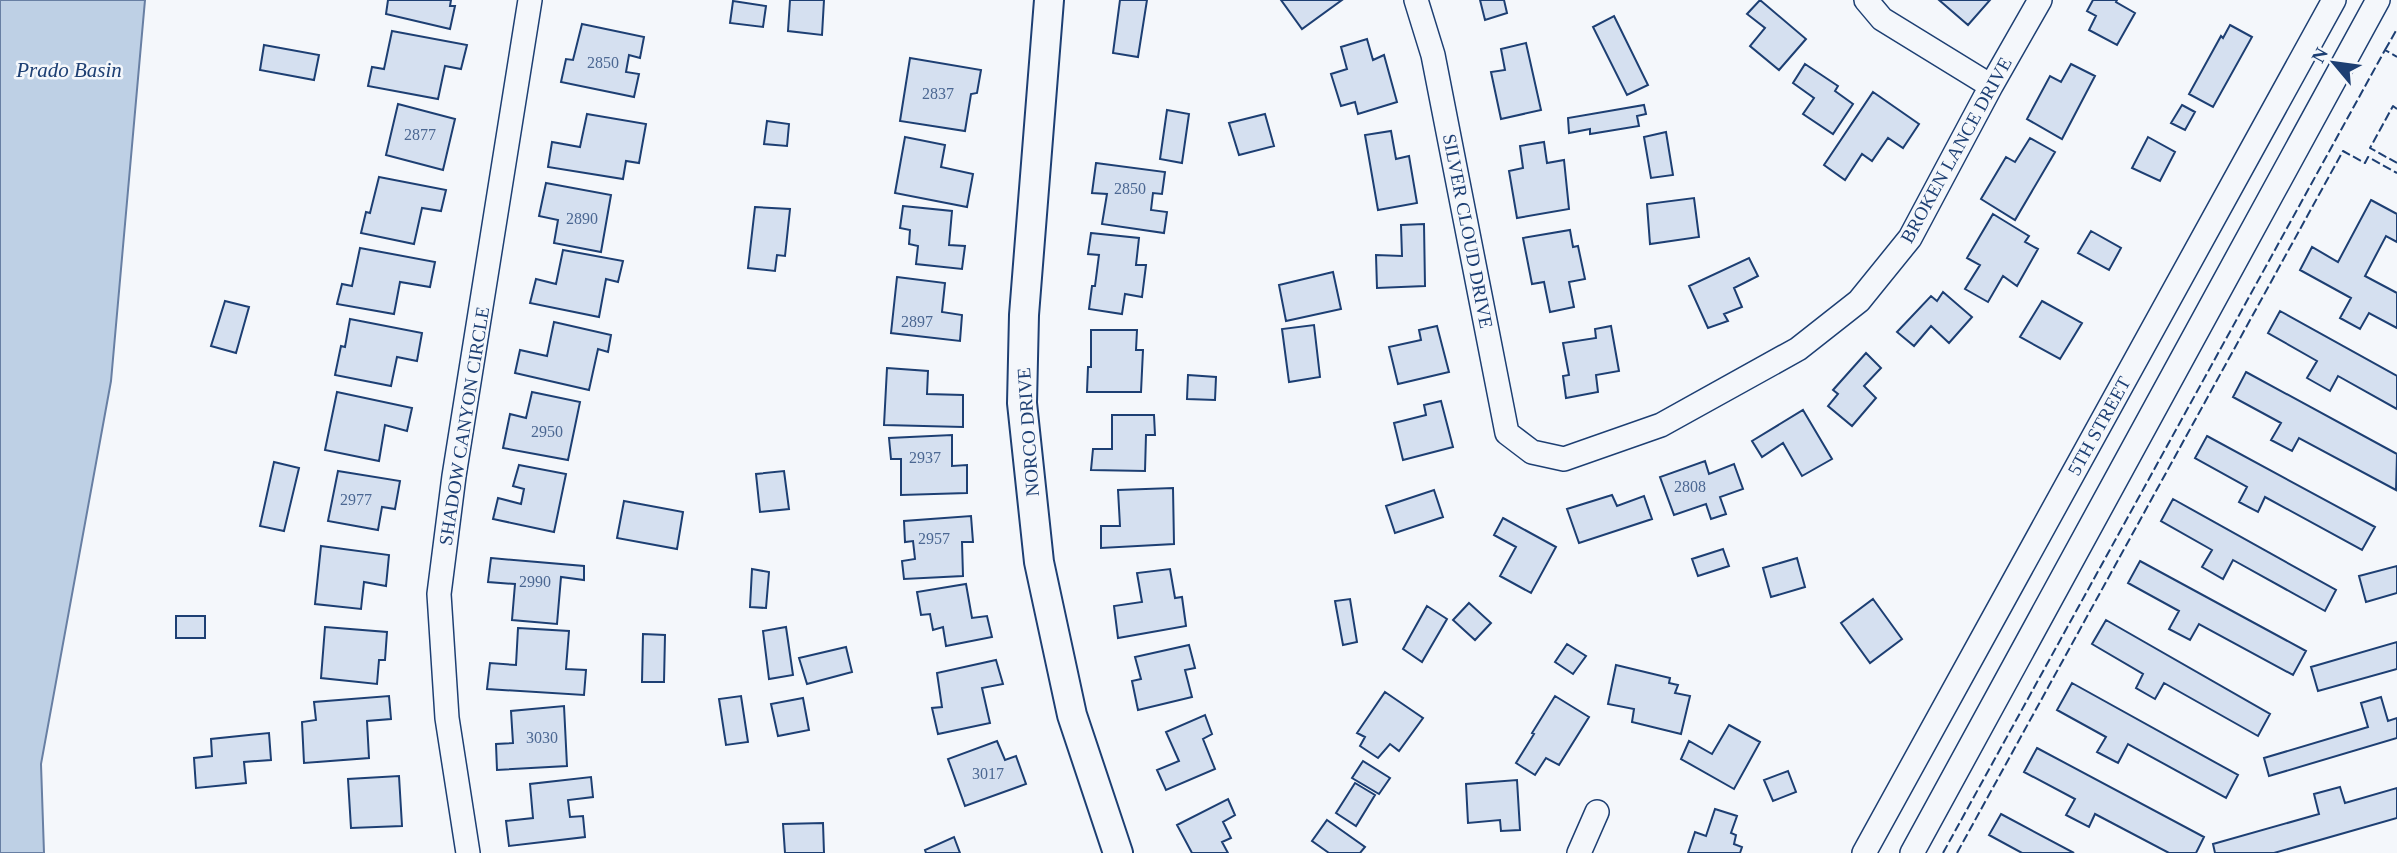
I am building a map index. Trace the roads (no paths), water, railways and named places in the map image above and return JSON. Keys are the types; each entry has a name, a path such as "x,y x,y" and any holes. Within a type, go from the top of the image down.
{"main road":[{"name":"NORCO DRIVE","path":"1049,0 1024,314 1022,403 1039,562 1072,715 1118,853"}],"street":[{"name":"SHADOW CANYON CIRCLE","path":"468,853 447,719 439,594 454,475 530,0"},
{"name":"SILVER CLOUD DRIVE","path":"1416,0 1433,55 1507,433 1532,452"},
{"path":"1866,0 1882,19 1991,86"},
{"name":"BROKEN LANCE DRIVE","path":"1532,452 1564,459 1661,425 1798,349 1859,301 1910,238 2039,0"},
{"name":"5TH STREET","path":"1864,853 2334,0"},
{"name":"5TH STREET","path":"1912,853 2378,0"},
{"path":"1579,853 1598,812"}],"water":[{"name":"Prado Basin","path":"0,0 145,0 111,381 41,764 44,853 0,853"}]}
